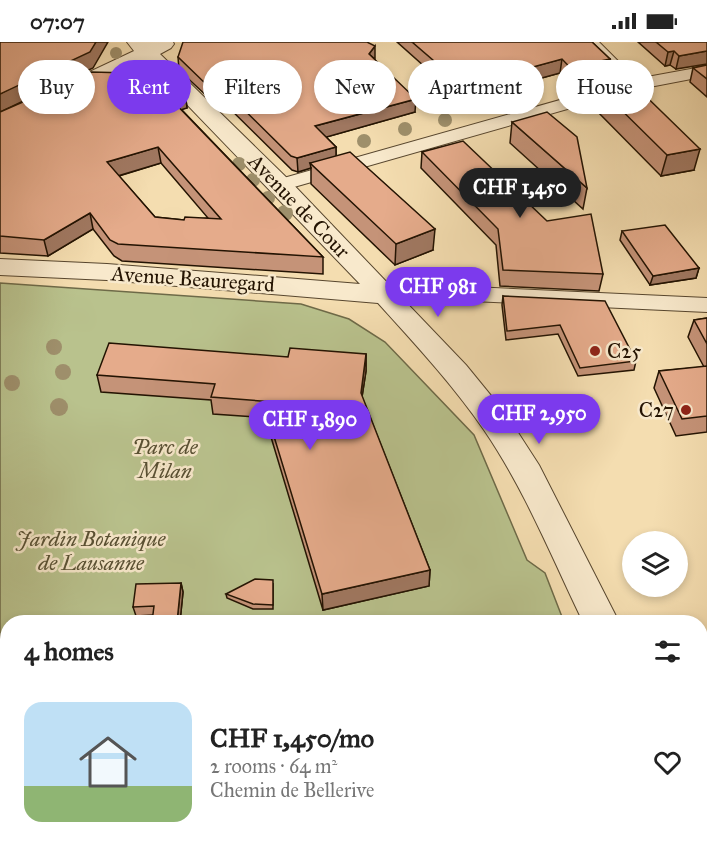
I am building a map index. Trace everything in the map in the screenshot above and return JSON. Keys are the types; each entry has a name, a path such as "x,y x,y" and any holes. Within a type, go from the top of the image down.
{"street":[{"path":"590,42 608,60"},
{"path":"0,123 150,45"},
{"name":"Avenue de Cour","path":"150,45 456,372 495,422 528,474 598,615"},
{"path":"654,80 707,70"},
{"path":"280,184 556,106"},
{"name":"Avenue Beauregard","path":"0,267 107,272 386,295"},
{"path":"386,295 450,293 707,305"}],"green space":[{"name":"Parc de Milan","path":"0,283 301,304 349,319 385,342 474,435 527,560 545,573 561,615 0,615"}],"building":[{"path":"0,42 96,42 90,52 73,60 18,60 18,86 0,94"},
{"path":"183,42 367,42 375,46 369,54 375,60 314,60 314,114 360,114 315,126 336,147 297,158 291,156 248,114 302,114 302,60 203,60 203,81 191,70 191,60 181,60 178,57"},
{"path":"412,42 592,42 610,59 562,59 544,64 544,60 433,60"},
{"path":"656,42 707,42 707,51 679,56 674,51 668,52"},
{"path":"707,65 707,79 693,68"},
{"path":"95,72 107,72 107,114 185,114 323,257 118,244 110,240 90,213 44,240 0,236 0,112 18,104 18,114 95,114","holes":["158,147 221,219 185,217 184,220 155,217 107,162"]},
{"path":"396,80 408,91 408,101 396,104"},
{"path":"654,104 700,149 667,155 625,114 654,114"},
{"path":"547,112 577,137 587,188 512,122"},
{"path":"463,141 547,221 591,214 603,274 503,270 498,229 422,152"},
{"path":"350,152 435,229 396,244 310,163"},
{"path":"665,225 699,268 653,276 622,231"},
{"path":"503,296 605,301 636,361 580,368 560,325 507,331"},
{"path":"707,318 707,344 694,320"},
{"path":"109,343 288,357 290,348 366,354 361,393 430,570 322,594 269,420 274,402 211,397 215,384 97,375"},
{"path":"707,366 707,416 682,419 659,371"},
{"path":"255,579 273,580 273,605 253,604 226,594"},
{"path":"181,583 178,615 153,615 154,606 133,607 136,584"}],"place":[{"name":"C25","path":"595,351"},
{"name":"C27","path":"686,410"}],"park label":[{"name":"Jardin Botanique de Lausanne","path":"91,551"}]}
